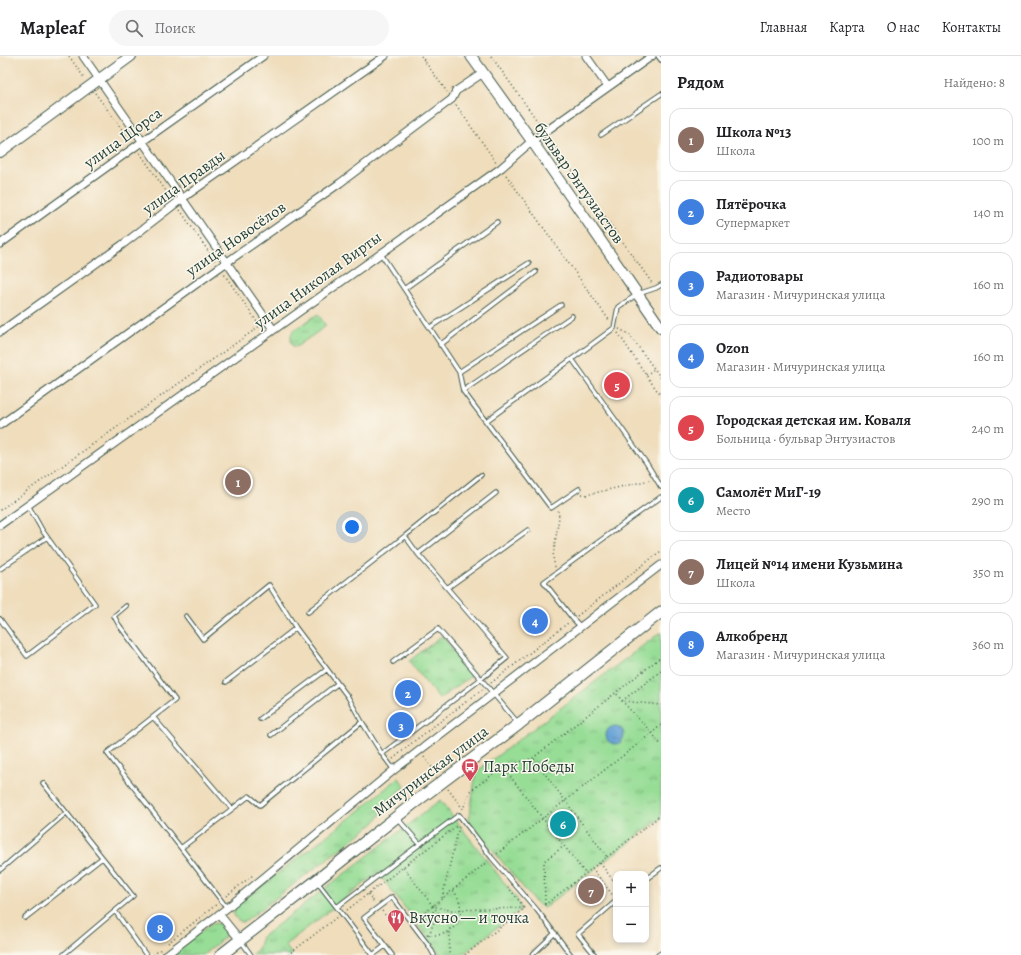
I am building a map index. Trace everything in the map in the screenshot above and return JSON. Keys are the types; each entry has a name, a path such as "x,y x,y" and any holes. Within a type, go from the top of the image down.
{"main road":[{"path":"0,152 131,56"},
{"name":"бульвар Энтузиастов","path":"471,56 661,328"},
{"name":"Мичуринская улица","path":"221,955 442,781 519,724 661,612"}],"street":[{"path":"83,56 273,329"},
{"name":"улица Щорса","path":"0,244 263,56"},
{"name":"улица Правды","path":"0,332 122,245 183,198 385,56"},
{"path":"586,56 608,87"},
{"name":"улица Николая Вирты","path":"0,525 501,168 545,132 652,56"},
{"name":"улица Новосёлов","path":"0,425 340,183 452,99 456,91 483,73"},
{"path":"166,955 227,908 394,770 661,565"},
{"path":"219,914 240,940"}],"lane":[{"path":"658,56 661,60"},
{"path":"601,135 661,94"},
{"path":"404,289 497,222"},
{"path":"380,253 459,372 464,391 551,508 579,489"},
{"path":"429,328 529,262"},
{"path":"440,345 536,272"},
{"path":"486,421 614,328 618,307 638,294 661,285"},
{"path":"459,372 561,305"},
{"path":"464,391 572,316"},
{"path":"572,359 661,486"},
{"path":"308,612 481,476"},
{"path":"418,554 496,493"},
{"path":"581,627 572,619 544,582 661,497"},
{"path":"0,619 27,656 96,604 47,537 28,505"},
{"path":"447,588 528,530"},
{"path":"382,754 507,658 418,554 406,536"},
{"path":"0,569 47,537"},
{"path":"186,616 204,639 269,585 296,628 326,670 348,697 382,754 394,770"},
{"path":"126,606 114,616 174,700 107,753 227,908"},
{"path":"226,682 296,628"},
{"path":"393,662 438,629 519,724"},
{"path":"260,719 326,670"},
{"path":"271,735 337,684"},
{"path":"153,717 232,809"},
{"path":"181,848 249,796 260,805 362,722"},
{"path":"43,783 132,896 63,955"},
{"path":"0,870 66,813"},
{"path":"337,907 458,815 492,858 537,910 571,955"},
{"path":"396,817 420,844"},
{"path":"26,918 102,858"},
{"path":"649,877 661,868"},
{"path":"316,881 373,955 385,946"},
{"path":"392,955 364,918 392,898 418,931 434,955"},
{"path":"595,955 578,934 613,903"},
{"path":"114,911 146,955"},
{"path":"532,955 555,933"},
{"path":"240,940 251,955"}],"path":[{"path":"69,56 86,80"},
{"path":"421,56 661,396"},
{"path":"491,56 656,288"},
{"path":"614,328 629,334 661,378"},
{"path":"646,375 654,369"},
{"path":"574,492 586,495 656,478"},
{"path":"556,573 553,557 559,517 557,504"},
{"path":"413,742 463,809 470,791 503,767 534,758 661,657"},
{"path":"622,701 661,671"},
{"path":"616,694 661,745"},
{"path":"622,701 661,705"},
{"path":"412,923 661,725"},
{"path":"534,758 607,857"},
{"path":"503,767 585,874"},
{"path":"537,910 661,815"},
{"path":"288,955 460,824 442,899"},
{"path":"545,904 544,861 564,846"},
{"path":"599,862 613,880"},
{"path":"403,867 449,926 449,955"},
{"path":"592,868 613,896"},
{"path":"506,885 525,908"},
{"path":"418,931 435,935 450,930 455,925 458,921 461,910 459,899 453,890"},
{"path":"433,906 449,910 525,908"},
{"path":"426,942 434,922 433,906"},
{"path":"465,955 525,908"}],"green space":[{"path":"318,314 326,326 296,347 293,346 291,342 291,335 293,331"},
{"path":"661,632 661,818 544,908 535,902 469,821 476,772"},
{"path":"442,636 474,674 439,699 409,661"},
{"path":"399,778 405,787 385,803 384,810 374,823 246,921 242,922 235,917 234,910 237,904 359,811"},
{"path":"440,800 517,899 521,909 462,955 441,955 378,873 285,945 292,955 251,955 258,949 262,937"},
{"path":"218,923 224,928 226,936 203,955 171,955 211,924"}],"water":[{"path":"615,726 619,727 623,731 623,739 619,743 615,744 611,743 607,739 606,735 607,731 611,727"}],"place":[{"name":"Городская детская им. Коваля","path":"617,385"},
{"name":"Школа №13","path":"238,482"},
{"name":"Ozon","path":"535,621"},
{"name":"Пятёрочка","path":"408,693"},
{"name":"Радиотовары","path":"401,725"},
{"name":"Парк Победы","path":"470,782"},
{"name":"Самолёт МиГ-19","path":"563,824"},
{"name":"Лицей №14 имени Кузьмина","path":"591,891"},
{"name":"Алкобренд","path":"160,928"},
{"name":"Вкусно — и точка","path":"396,933"}]}
